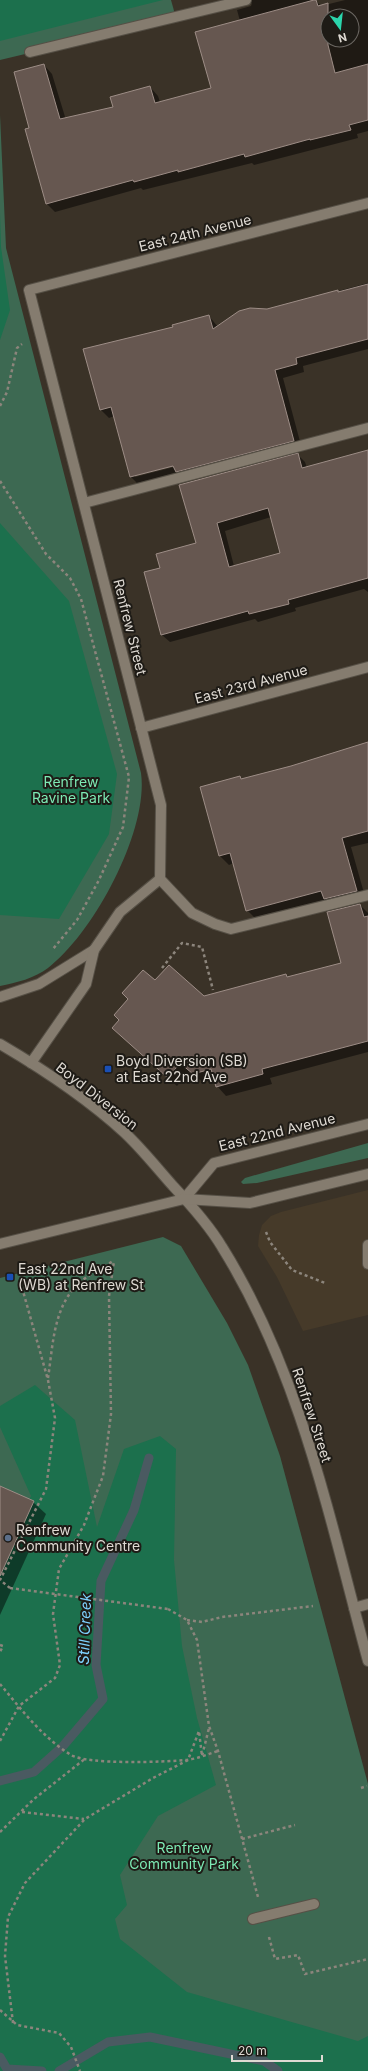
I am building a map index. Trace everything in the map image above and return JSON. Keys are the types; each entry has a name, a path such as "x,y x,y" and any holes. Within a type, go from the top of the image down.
{"street":[{"path":"30,52 246,0"},
{"name":"East 24th Avenue","path":"29,290 368,203"},
{"name":"Renfrew Street","path":"29,290 38,330 161,805 160,879"},
{"path":"84,503 368,428"},
{"name":"East 23rd Avenue","path":"141,728 368,667"},
{"path":"31,1063 86,984 94,950 120,912 160,879 192,913 215,924 231,929 368,894"},
{"path":"0,997 39,984 94,950"},
{"name":"Boyd Diversion","path":"0,1044 31,1063 125,1133 184,1199"},
{"name":"East 22nd Avenue","path":"184,1199 214,1163 368,1124"},
{"path":"0,1244 184,1199 250,1203 368,1174"},
{"name":"Renfrew Street","path":"184,1199 221,1245 252,1302 287,1380 343,1561 368,1661"},
{"path":"368,1245 368,1264"},
{"path":"354,1608 368,1604"},
{"path":"258,1918 314,1904"}],"path":[{"path":"0,406 8,392 17,348 38,330"},
{"path":"0,481 46,554 70,578 81,600 129,778 123,827 99,880 77,920 48,955"},
{"path":"162,968 182,943 202,947 213,990"},
{"path":"266,1232 270,1242 292,1270 325,1283"},
{"path":"0,1741 19,1706 55,1678 60,1665 53,1614 59,1569 84,1525 103,1476 111,1414 109,1296 114,1261 79,1283 67,1298 56,1320 48,1380"},
{"path":"21,1284 48,1380 55,1418 46,1489 0,1580 10,1588 168,1609 187,1620 202,1622 222,1617 313,1606"},
{"path":"187,1620 197,1640 209,1726 218,1751 242,1838 258,1918 275,1959 298,1955 305,1974 368,1959"},
{"path":"0,1645 3,1646 0,1652"},
{"path":"0,1684 47,1738 72,1756 129,1761 188,1760"},
{"path":"202,1756 209,1726"},
{"path":"188,1760 199,1731 202,1756"},
{"path":"12,2023 5,1956 8,1917 25,1883 85,1819 153,1778 188,1760 218,1751"},
{"path":"0,1832 34,1799 86,1758"},
{"path":"361,1788 367,1786"},
{"path":"21,1812 85,1819"},
{"path":"242,1838 295,1825"},
{"path":"0,2010 12,2023 59,2033 71,2047 80,2071"}],"shaded area":[{"path":"368,1190 368,1315 303,1331 277,1277 258,1246 262,1225 271,1216 281,1212"}],"green space":[{"path":"0,0 171,0 176,18 0,60"},
{"path":"0,0 163,0 0,41"},
{"name":"Renfrew Ravine Park","path":"0,115 6,248 141,773 141,796 136,823 127,851 115,879 100,906 83,931 66,952 43,972 25,980 0,986"},
{"path":"0,213 1,247 10,310 0,340"},
{"path":"0,523 69,601 117,774 109,834 59,919 0,915"},
{"path":"368,1143 368,1158 257,1183 243,1184 241,1182 245,1178"},
{"name":"Renfrew Community Park","path":"163,1237 181,1246 227,1323 248,1365 280,1456 368,1784 368,2071 0,2071 0,1278"},
{"path":"35,1385 75,1420 97,1527 124,1449 160,1436 176,1449 174,1560 182,1646 197,1718 216,1785 158,1816 120,1875 127,1905 115,1919 120,1939 187,1992 358,2041 368,2036 368,2071 0,2071 0,1563 31,1496 0,1427 0,1406"}],"building":[{"path":"314,0 316,0 318,6 328,3 328,8 320,8 320,48 329,48 335,73 368,64 368,120 349,125 351,130 310,139 245,157 244,154 178,172 178,170 134,182 133,180 46,204 25,129 29,128 14,72 44,64 60,119 113,107 110,97 150,86 155,103 211,88 195,32"},
{"path":"368,284 368,339 296,358 297,364 275,370 294,441 176,472 173,466 130,477 111,407 100,410 83,349 173,327 172,325 209,315 213,329 239,311 250,308 267,309 338,290 338,292"},
{"path":"368,450 368,578 288,600 289,604 249,614 248,611 161,635 144,572 160,568 156,554 196,543 179,485 298,453 302,468","holes":["268,508 280,553 229,567 217,523"]},
{"path":"368,742 368,831 342,838 357,891 324,899 321,891 246,911 230,853 219,856 200,787 240,776 241,779 291,766"},
{"path":"360,904 364,917 368,916 368,1041 262,1069 263,1074 216,1087 211,1069 193,1074 180,1063 168,1078 112,1028 119,1020 114,1015 128,999 122,993 143,970 155,980 169,965 204,996 286,974 287,977 341,963 327,912"},
{"name":"Renfrew Community Centre","path":"0,1486 34,1501 0,1576"}],"waterway":[{"name":"Still Creek","path":"0,1781 34,1772 63,1746 103,1699 96,1665 101,1581 134,1510 149,1458"},
{"name":"Still Creek","path":"59,2071 108,2042 150,2037 264,2061 278,2071"},
{"name":"Still Creek","path":"0,2057 7,2069 42,2071"}],"place":[{"name":"Boyd Diversion (SB) at East 22nd Ave","path":"108,1069"},
{"name":"East 22nd Ave (WB) at Renfrew St","path":"10,1277"},
{"name":"Renfrew Community Centre","path":"8,1538"}]}
